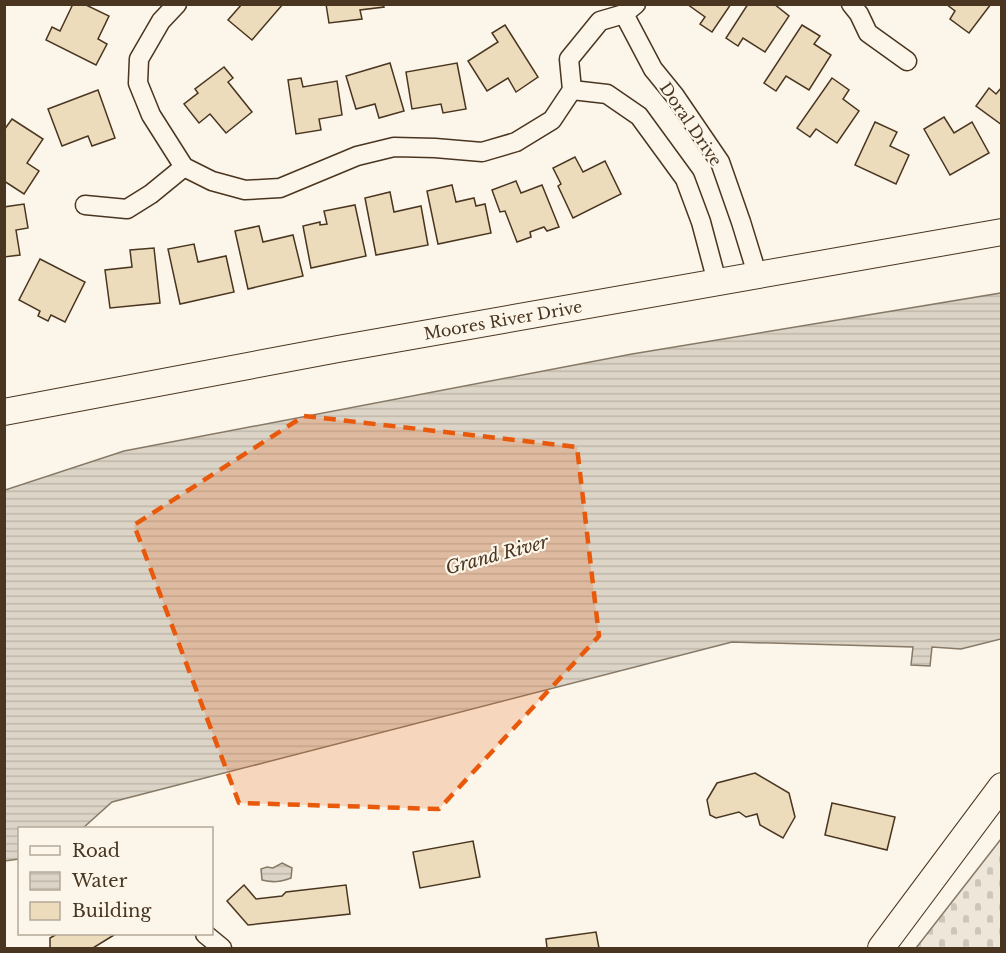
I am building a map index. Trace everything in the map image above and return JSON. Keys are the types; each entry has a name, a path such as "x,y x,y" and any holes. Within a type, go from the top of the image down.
{"street":[{"path":"177,4 161,21 139,59 138,83 151,116 184,167 212,181 245,190 280,188 357,156 394,147 482,152 516,142 552,120 572,90 569,59 600,21 630,9"},
{"path":"851,4 859,14 868,33 907,61"},
{"name":"Doral Drive","path":"630,9 653,69 675,96 720,162 757,274"},
{"path":"572,90 606,94 639,116 685,179 701,222 717,282"},
{"path":"85,205 127,209 151,194 184,167"},
{"name":"Moores River Drive","path":"4,412 338,349 1002,232"},
{"path":"881,948 1002,786"},
{"path":"207,935 222,948"}],"highlighted area":[{"path":"304,416 577,447 599,636 439,809 239,803 134,525"}],"green space":[{"path":"1001,839 1001,948 916,948"}],"water":[{"name":"Grand River","path":"1001,293 1001,639 961,649 932,647 930,666 911,665 913,647 732,642 112,802 84,827 18,827 18,859 5,861 5,490 124,451 632,354"},
{"path":"282,863 292,868 291,878 276,882 262,880 261,869 273,868"}],"building":[{"path":"73,4 84,4 109,16 98,39 107,44 96,65 46,40 52,27 60,31"},
{"path":"242,4 283,4 252,40 228,20"},
{"path":"326,4 383,4 384,7 360,10 362,19 329,23"},
{"path":"687,4 731,4 712,32 700,24 705,17"},
{"path":"748,4 774,4 789,16 765,52 743,38 738,46 726,38"},
{"path":"946,4 991,4 969,33 950,19 955,11"},
{"path":"505,25 538,77 516,92 508,78 487,91 468,61 498,42 492,33"},
{"path":"802,25 820,36 814,44 831,55 809,90 786,76 776,91 764,83"},
{"path":"390,63 404,111 379,118 375,104 356,109 346,76"},
{"path":"457,63 466,109 443,113 441,104 412,109 406,72"},
{"path":"224,67 233,78 228,82 252,112 226,133 210,114 199,123 184,104 198,93 195,89"},
{"path":"301,78 303,87 337,81 342,115 319,119 321,130 296,134 288,80"},
{"path":"832,78 849,90 843,99 859,111 837,143 816,129 810,137 797,128"},
{"path":"1002,87 1002,125 976,106 989,88 996,94"},
{"path":"98,90 115,138 92,146 88,136 62,146 48,109"},
{"path":"944,117 954,133 972,122 989,153 950,175 924,129"},
{"path":"12,119 43,139 27,163 39,171 24,194 4,181 4,130"},
{"path":"875,122 897,132 890,146 909,155 896,184 855,165"},
{"path":"575,157 583,172 605,161 621,194 573,218 558,186 561,184 553,168"},
{"path":"516,181 521,193 542,185 559,227 547,231 544,227 530,232 531,237 517,242 505,211 500,212 492,190"},
{"path":"452,185 456,202 474,198 476,206 485,204 491,233 438,244 427,191"},
{"path":"390,192 394,212 421,206 428,245 376,255 365,198"},
{"path":"24,204 28,228 16,230 20,255 4,257 4,207"},
{"path":"355,205 366,256 311,268 303,226 320,222 320,225 327,224 324,211"},
{"path":"259,226 263,242 293,235 303,276 248,289 235,231"},
{"path":"194,244 198,262 226,256 234,292 180,304 168,249"},
{"path":"154,248 160,303 110,308 105,270 132,267 130,250"},
{"path":"40,259 85,282 65,322 51,315 48,321 38,316 40,311 19,300"},
{"path":"755,773 789,793 795,817 783,838 760,825 757,814 746,817 739,812 716,818 710,815 707,800 717,783"},
{"path":"832,803 895,817 887,850 825,835"},
{"path":"473,841 480,877 420,888 413,852"},
{"path":"244,885 256,899 282,896 286,892 346,885 350,914 248,925 227,901"},
{"path":"596,932 599,948 547,948 546,939"},
{"path":"55,935 114,935 93,948 50,948 50,938"}]}
